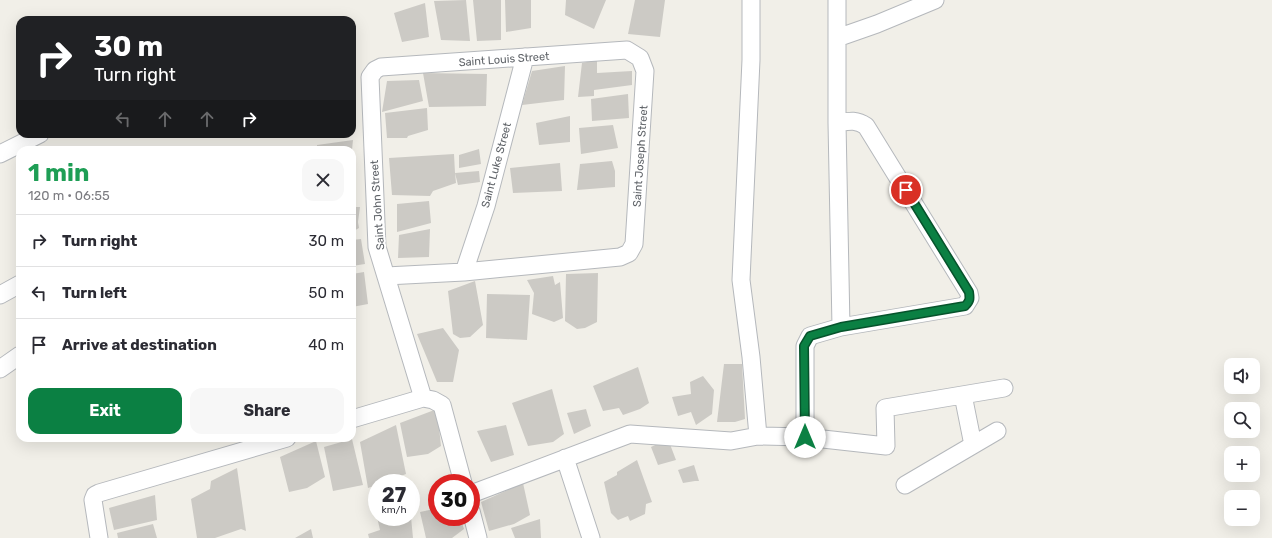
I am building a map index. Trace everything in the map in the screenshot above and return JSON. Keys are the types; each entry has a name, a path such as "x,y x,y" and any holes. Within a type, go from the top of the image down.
{"street":[{"path":"751,0 751,60 741,280 751,357 758,436"},
{"path":"837,0 837,123 841,327"},
{"path":"837,38 877,24 934,0"},
{"name":"Saint Louis Street","path":"370,77 375,70 381,67 627,50 640,58"},
{"name":"Saint Luke Street","path":"464,272 486,206 525,57"},
{"name":"Saint Joseph Street","path":"464,272 620,257 629,253 634,244 646,70 640,58"},
{"name":"Saint John Street","path":"370,77 377,247 423,398"},
{"path":"805,437 804,346 810,336 841,327 965,306 970,298 969,292 866,126 861,122 853,121 837,123"},
{"path":"0,154 32,138"},
{"path":"386,276 464,272"},
{"path":"0,295 16,286"},
{"path":"0,369 16,359"},
{"path":"480,491 630,434 731,441 758,436 805,437 886,446 885,408 1004,388"},
{"path":"963,395 973,445"},
{"path":"356,418 423,398 433,400 442,405 461,474"},
{"path":"905,485 997,431"},
{"path":"99,538 93,500 95,495 273,442"},
{"path":"565,458 591,538"},
{"path":"475,526 478,538"}],"building":[{"path":"466,0 470,41 441,40 434,1"},
{"path":"473,0 501,0 501,40 477,41"},
{"path":"505,0 531,0 531,28 506,32"},
{"path":"566,0 606,0 594,29 565,15"},
{"path":"635,0 665,0 660,37 628,34"},
{"path":"425,3 429,37 402,42 394,13"},
{"path":"597,60 597,73 632,71 632,85 594,90 594,96 578,97 582,63"},
{"path":"565,66 564,100 522,105 532,71"},
{"path":"423,73 487,74 486,106 429,107"},
{"path":"419,80 423,101 382,112 387,81"},
{"path":"628,94 629,118 592,121 591,99"},
{"path":"427,108 428,130 408,136 407,138 387,138 385,113"},
{"path":"570,116 570,142 539,145 536,123"},
{"path":"613,125 618,148 581,154 579,128"},
{"path":"353,140 352,146 317,145"},
{"path":"479,149 481,164 459,168 459,155"},
{"path":"454,154 456,183 433,191 430,196 392,195 389,158"},
{"path":"612,161 615,171 615,187 577,190 580,164"},
{"path":"560,163 562,191 513,193 510,168"},
{"path":"479,171 480,182 458,185 455,173"},
{"path":"429,201 431,223 397,232 397,204"},
{"path":"356,207 360,207 358,222 359,228 356,230"},
{"path":"430,229 429,257 398,258 399,235"},
{"path":"361,239 365,264 356,265 356,240"},
{"path":"364,272 368,304 356,306 356,273"},
{"path":"598,273 597,322 585,328 577,329 565,321 566,274"},
{"path":"553,276 555,285 560,282 563,318 554,322 532,314 534,293 527,280"},
{"path":"475,281 483,325 470,337 460,338 453,334 448,291"},
{"path":"487,294 530,295 527,340 486,338"},
{"path":"443,328 459,350 453,382 437,382 417,334"},
{"path":"724,364 742,364 745,419 735,422 717,422"},
{"path":"638,367 649,403 640,409 623,415 619,408 603,411 593,386"},
{"path":"703,376 714,390 712,414 696,425 691,412 678,416 672,397 691,394 690,382"},
{"path":"552,389 564,434 553,442 528,446 512,403"},
{"path":"437,409 441,446 428,454 407,457 400,423"},
{"path":"586,409 591,426 574,434 567,413"},
{"path":"396,425 406,474 368,474 368,488 360,442"},
{"path":"506,425 514,455 491,462 477,431"},
{"path":"668,439 676,460 658,465 651,447"},
{"path":"316,442 325,477 307,488 289,492 280,457"},
{"path":"342,442 353,442 363,485 333,491 324,447"},
{"path":"637,460 652,502 646,504 645,514 630,521 628,516 618,520 611,513 604,482 617,475 617,472"},
{"path":"694,465 699,481 683,483 678,470"},
{"path":"237,468 246,531 241,529 215,538 197,538 191,499 210,489 211,481"},
{"path":"523,483 530,515 514,524 489,531 481,502"},
{"path":"155,495 157,520 114,530 109,508"},
{"path":"428,510 428,526 463,526 464,529 452,538 426,538 420,512"},
{"path":"540,519 541,538 515,538 511,528"},
{"path":"153,524 157,538 118,538 117,533"},
{"path":"379,526 412,526 413,538 369,538 368,534 380,530"},
{"path":"311,529 313,538 295,538"}],"route":[{"path":"805,437 804,346 810,336 841,327 965,306 969,302 969,292 906,190"}]}
